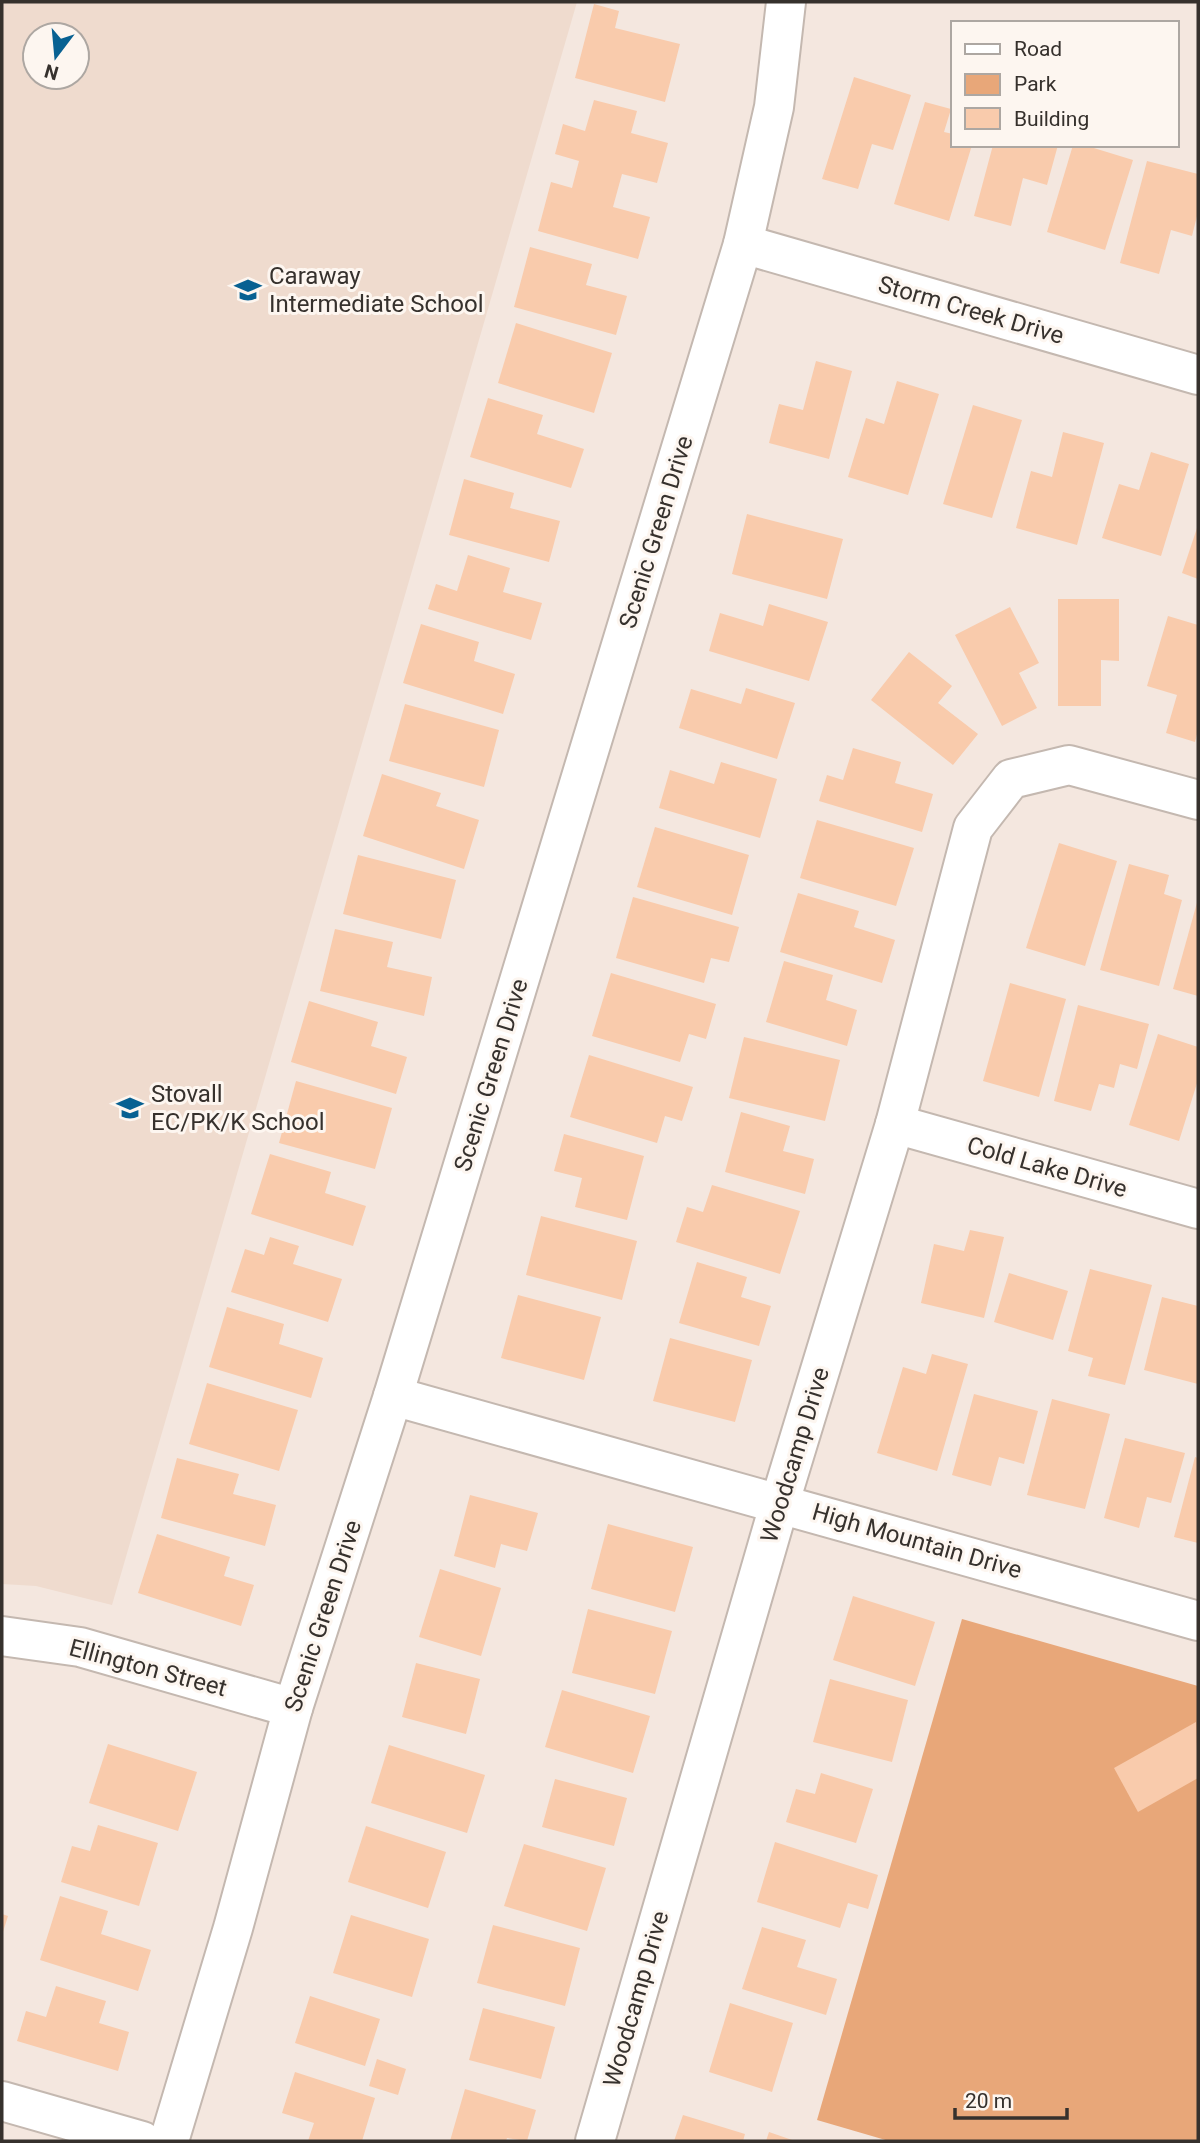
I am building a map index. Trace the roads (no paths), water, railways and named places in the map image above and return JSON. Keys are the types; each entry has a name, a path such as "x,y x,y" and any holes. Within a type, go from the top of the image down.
{"street":[{"name":"Scenic Green Drive","path":"169,2141 233,1928 293,1708 393,1396 743,244 774,107 786,2"},
{"name":"Storm Creek Drive","path":"743,244 1198,375"},
{"name":"Woodcamp Drive","path":"595,2141 780,1502 895,1124 973,828 1012,779 1069,765 1198,800"},
{"name":"Cold Lake Drive","path":"895,1124 1198,1209"},
{"name":"High Mountain Drive","path":"393,1396 1198,1621"},
{"name":"Ellington Street","path":"2,1636 80,1647 293,1708"},
{"path":"2,2101 142,2141"}],"place":[{"name":"Caraway Intermediate School","path":"248,290"},
{"name":"Stovall EC/PK/K School","path":"130,1108"}]}
